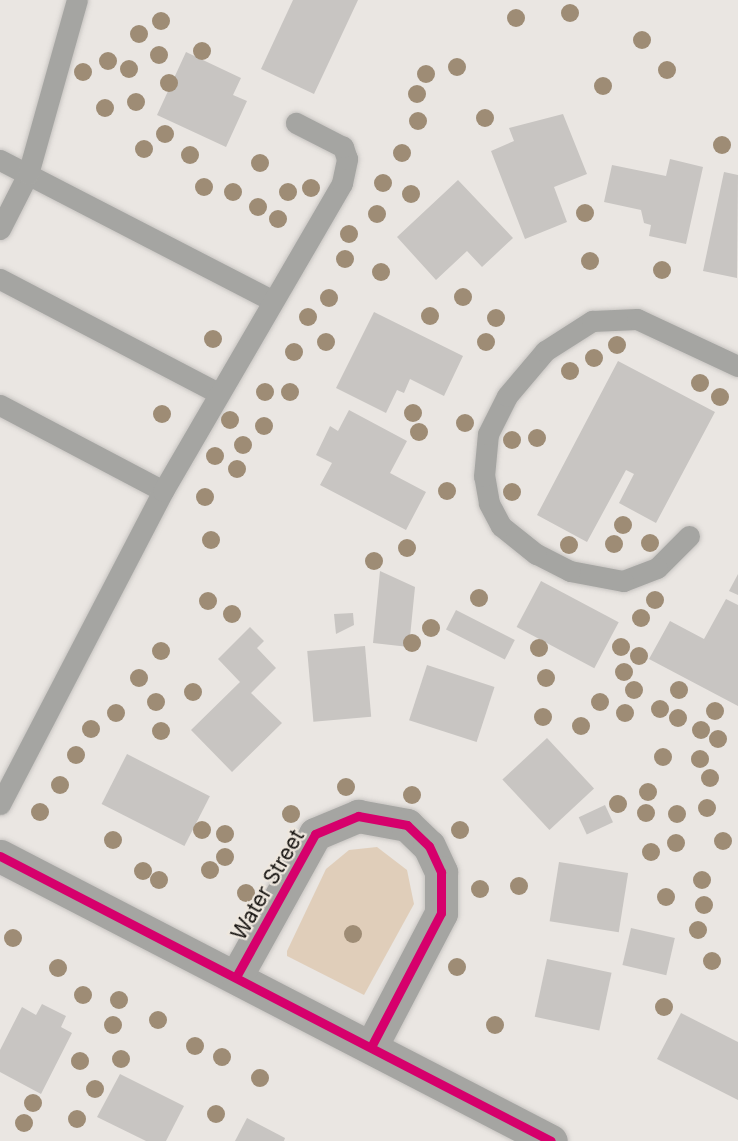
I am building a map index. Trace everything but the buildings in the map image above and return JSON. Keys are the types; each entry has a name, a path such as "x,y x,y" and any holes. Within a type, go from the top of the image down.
{"street":[{"name":"Water Street","path":"237,975 315,834 358,816 407,825 429,846 441,872 441,913 370,1047"},
{"path":"0,856 237,975 551,1141"}],"lane":[{"path":"0,229 28,174 77,0"},
{"path":"0,804 216,392 327,212 347,159 333,140 296,123"},
{"path":"0,160 271,300"},
{"path":"0,279 216,392"},
{"path":"689,536 657,568 623,581 570,571 536,554 501,526 489,503 484,476 488,434 507,396 545,351 592,321 609,317 645,322 738,366"},
{"path":"0,405 163,491"}],"shaded area":[{"path":"377,847 407,870 414,904 364,995 287,956 287,951 326,869 349,850"}],"cycle path":[{"path":"237,975 315,834 358,816 407,825 429,846 441,872 441,913 371,1047"},
{"path":"0,856 551,1141"}]}
